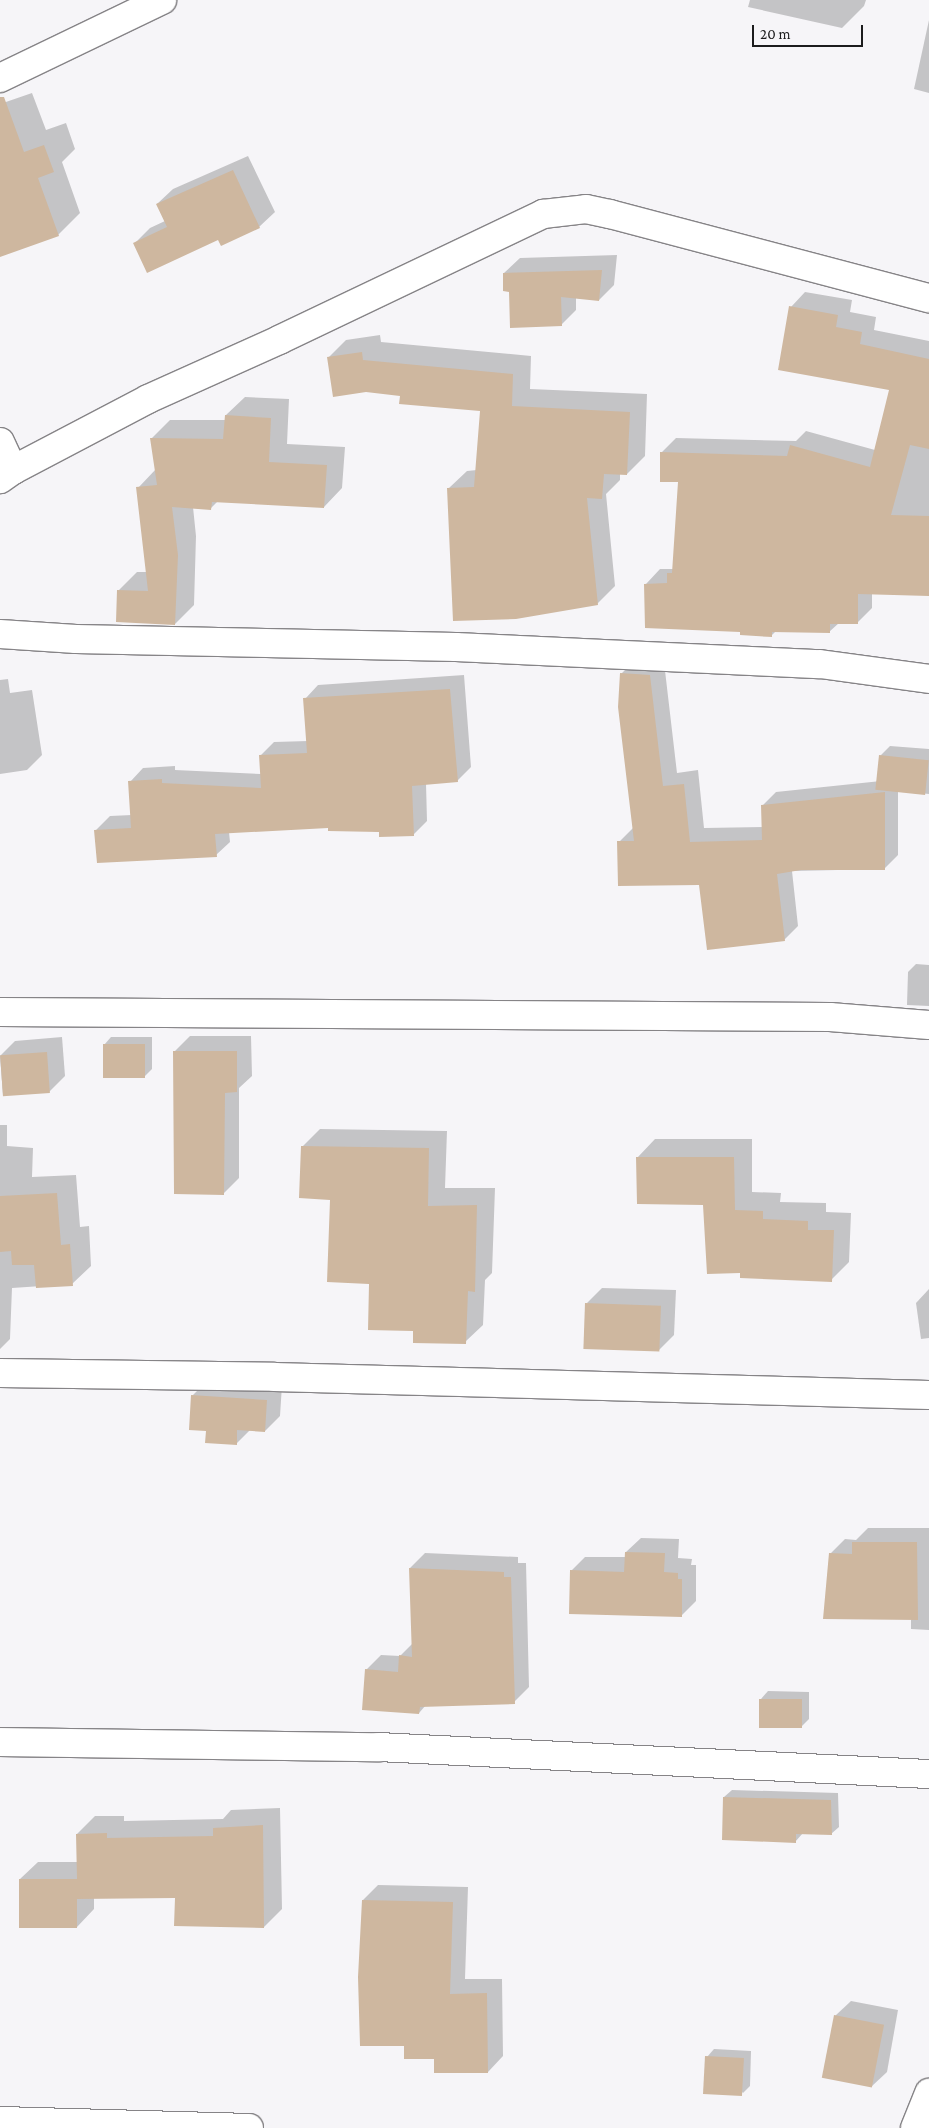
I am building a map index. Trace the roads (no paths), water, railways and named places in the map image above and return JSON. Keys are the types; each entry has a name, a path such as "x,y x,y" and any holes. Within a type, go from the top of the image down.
{"street":[{"path":"0,78 162,0"},
{"path":"0,442 6,475 148,399 279,340 543,214 586,209 610,214 929,298"},
{"path":"0,634 76,639 456,647 810,664 929,679"},
{"path":"0,1012 830,1017 929,1026"},
{"path":"0,1373 274,1377 929,1395"},
{"path":"0,1742 378,1748 929,1774"},
{"path":"915,2128 929,2093"},
{"path":"0,2121 248,2128"}]}
